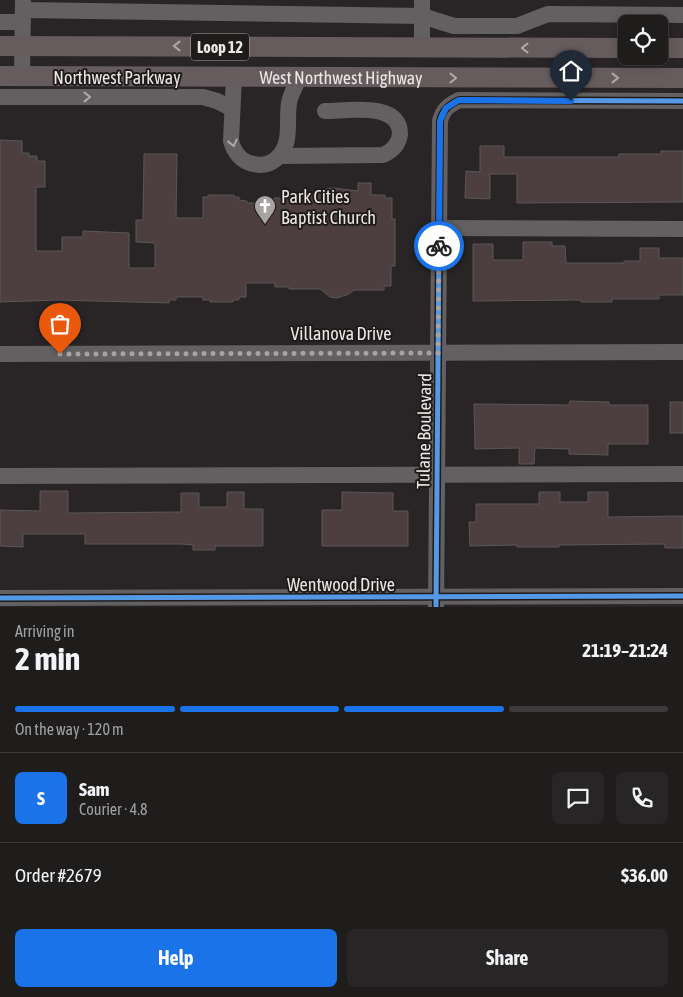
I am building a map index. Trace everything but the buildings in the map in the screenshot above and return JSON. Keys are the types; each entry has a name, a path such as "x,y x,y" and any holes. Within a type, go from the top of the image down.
{"main road":[{"name":"West Northwest Highway","path":"0,46 618,48"},
{"path":"234,78 238,66 248,59 388,59 420,47"},
{"path":"668,48 683,48"},
{"name":"West Northwest Highway","path":"0,76 683,78"}],"street":[{"path":"0,22 23,10 77,5 422,8 454,26 517,26 548,7 683,15"},
{"path":"420,47 422,8"},
{"path":"22,76 23,10"},
{"path":"234,78 231,141 233,149 239,156 246,162 255,164 273,161 280,156 285,148 289,102 299,78"},
{"name":"Northwest Parkway","path":"0,96 203,97 218,101 232,108"},
{"name":"Tulane Boulevard","path":"436,602 440,121 446,108 459,100 683,101"},
{"path":"280,156 383,155 390,152 399,140 400,133 395,119 383,111 325,111"},
{"path":"287,131 293,142 305,148 354,156"},
{"path":"439,228 683,230"},
{"name":"Villanova Drive","path":"0,354 683,352"},
{"path":"0,476 683,474"},
{"name":"Wentwood Drive","path":"0,598 436,602 683,596"}],"cycle path":[{"path":"436,607 440,121 443,113 449,106 459,100 683,101"},
{"path":"0,598 683,596"}],"way so far":[{"path":"60,354 438,353 439,246"}],"place":[{"name":"Park Cities Baptist Church","path":"265,225"}],"route":[{"path":"439,246 440,121 446,108 459,100 571,101"}]}
